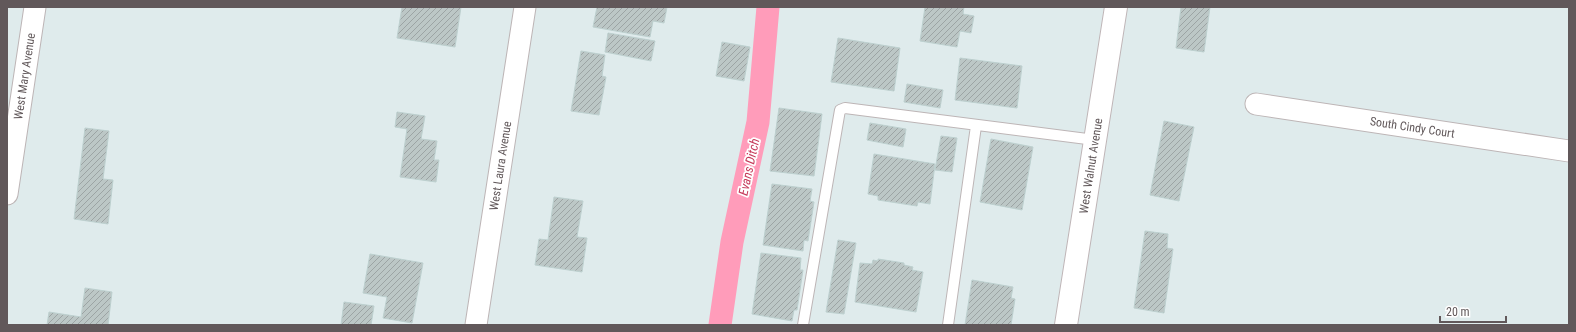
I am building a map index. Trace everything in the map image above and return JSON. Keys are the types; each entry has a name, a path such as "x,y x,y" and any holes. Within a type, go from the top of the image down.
{"main road":[{"name":"West Walnut Avenue","path":"1066,325 1116,7"}],"street":[{"name":"West Mary Avenue","path":"7,194 36,7"},
{"name":"West Laura Avenue","path":"476,325 526,7"},
{"name":"South Cindy Court","path":"1256,104 1569,151"}],"lane":[{"path":"803,325 840,110 845,108 976,126 1095,140"},
{"path":"948,325 976,126"}],"building":[{"path":"402,7 461,7 455,47 397,38"},
{"path":"597,7 667,7 664,23 653,21 650,37 593,27"},
{"path":"925,7 964,7 963,14 974,16 971,33 960,31 957,47 920,41"},
{"path":"1181,7 1210,7 1204,52 1176,48"},
{"path":"608,33 655,41 651,61 605,52"},
{"path":"838,38 900,48 894,91 831,82"},
{"path":"722,42 750,47 744,81 716,76"},
{"path":"581,51 605,55 602,76 606,77 599,115 571,111"},
{"path":"960,58 1022,66 1017,108 955,100"},
{"path":"907,84 943,90 940,108 904,102"},
{"path":"779,108 822,114 814,176 770,171"},
{"path":"397,112 425,116 421,139 437,141 434,160 439,160 436,182 400,177 407,129 395,127"},
{"path":"1164,121 1194,127 1179,201 1150,195"},
{"path":"870,123 906,129 903,147 867,140"},
{"path":"85,128 109,131 103,179 113,180 108,224 74,219"},
{"path":"941,136 957,138 952,172 935,170"},
{"path":"991,139 1033,147 1022,210 980,202"},
{"path":"874,154 935,164 930,204 918,202 917,206 878,200 878,196 868,194"},
{"path":"772,184 812,189 810,201 814,202 808,241 804,240 803,251 763,245"},
{"path":"554,197 583,201 577,237 587,238 582,272 535,265 539,239 548,240"},
{"path":"1145,231 1168,234 1167,248 1173,249 1164,313 1134,308"},
{"path":"838,240 856,243 844,314 826,312"},
{"path":"761,253 801,258 800,270 803,270 797,310 794,310 792,321 752,314"},
{"path":"370,254 423,263 412,323 383,318 387,297 363,293"},
{"path":"878,259 904,263 904,265 913,267 912,270 923,272 916,312 855,302 860,263 872,264 873,260 878,261"},
{"path":"972,280 1013,287 1011,298 1015,299 1011,325 965,325"},
{"path":"85,288 112,292 108,325 47,325 49,312 81,317"},
{"path":"344,302 374,306 371,325 341,325"}],"waterway":[{"name":"Evans Ditch","path":"720,325 732,242 758,122 768,7"}]}
